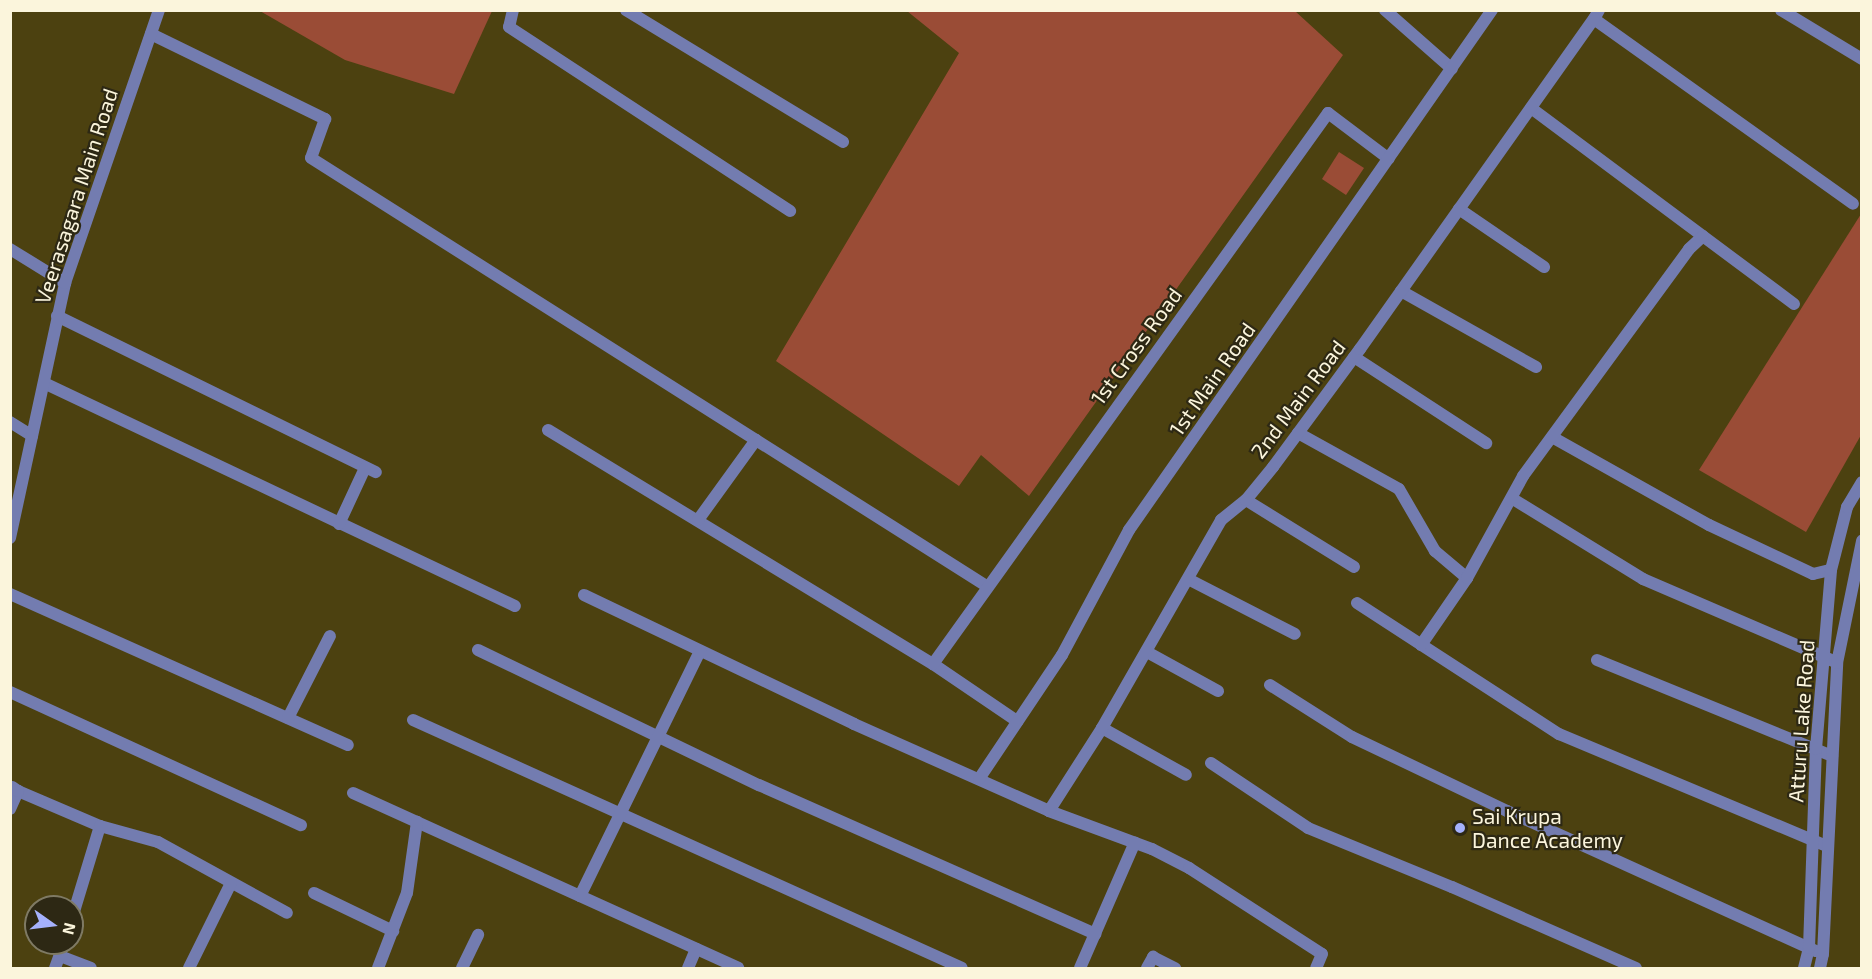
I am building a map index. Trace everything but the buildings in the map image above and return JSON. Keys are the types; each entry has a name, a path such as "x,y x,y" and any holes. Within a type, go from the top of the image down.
{"street":[{"name":"Veerasagara Main Road","path":"10,538 65,283 159,10"},
{"path":"513,10 509,27 790,211"},
{"path":"626,10 843,142"},
{"path":"1385,10 1452,69"},
{"name":"1st Main Road","path":"979,779 1062,655 1129,530 1492,10"},
{"path":"1781,10 1862,59"},
{"path":"1597,15 1853,204"},
{"name":"2nd Main Road","path":"1049,811 1147,652 1221,520 1246,500 1298,433 1597,15"},
{"path":"151,34 325,119 311,158 988,587"},
{"path":"1531,108 1794,304"},
{"name":"1st Cross Road","path":"933,664 1328,113 1389,159"},
{"path":"1459,209 1544,267"},
{"path":"1421,645 1467,578 1513,499 1523,476 1689,249 1703,236"},
{"path":"10,249 65,283"},
{"path":"1401,291 1536,367"},
{"path":"57,316 213,390 371,470 339,524"},
{"path":"1354,357 1486,443"},
{"path":"44,383 515,606"},
{"path":"10,422 32,436"},
{"path":"548,430 933,664 1017,721"},
{"path":"1298,433 1399,489 1435,551 1467,578"},
{"path":"1552,437 1709,525 1761,550 1813,574 1831,570"},
{"path":"698,520 756,440"},
{"name":"Atturu Lake Road","path":"1804,969 1809,948 1816,749 1831,570 1847,507 1862,482"},
{"path":"1513,499 1643,579 1837,663"},
{"path":"1246,500 1354,567"},
{"name":"Atturu Lake Road","path":"1820,969 1823,954 1837,663 1862,541"},
{"path":"1188,579 1295,634"},
{"path":"10,594 348,745"},
{"path":"584,596 854,724 1049,811 1135,842 1189,868 1322,954 1316,969"},
{"path":"1357,603 1559,734 1827,846"},
{"path":"288,718 330,636"},
{"path":"478,650 759,785 1095,934"},
{"path":"580,896 700,651"},
{"path":"1147,652 1218,691"},
{"path":"1597,660 1832,756"},
{"path":"1270,685 1352,737 1507,812 1823,954"},
{"path":"10,692 301,825"},
{"path":"413,720 962,969"},
{"path":"1102,728 1186,775"},
{"path":"1211,763 1308,828 1452,887 1636,969"},
{"path":"10,809 14,789 100,826 158,842 287,913"},
{"path":"353,793 738,969"},
{"path":"378,969 407,893 417,822"},
{"path":"79,895 100,826"},
{"path":"1080,969 1135,842"},
{"path":"189,969 231,884"},
{"path":"314,893 393,931"},
{"path":"462,969 478,935"},
{"path":"688,969 696,950"},
{"path":"55,969 60,956 91,969"},
{"path":"1147,969 1153,957 1175,969"}],"shaded area":[{"path":"260,11 492,11 454,94 345,60"},
{"path":"907,11 1295,11 1343,55 1029,496 981,455 959,486 776,361 959,53"},
{"path":"1339,152 1364,168 1346,195 1322,179"},
{"path":"1861,214 1861,435 1806,532 1699,470"}],"place":[{"name":"Sai Krupa Dance Academy","path":"1460,828"}]}
